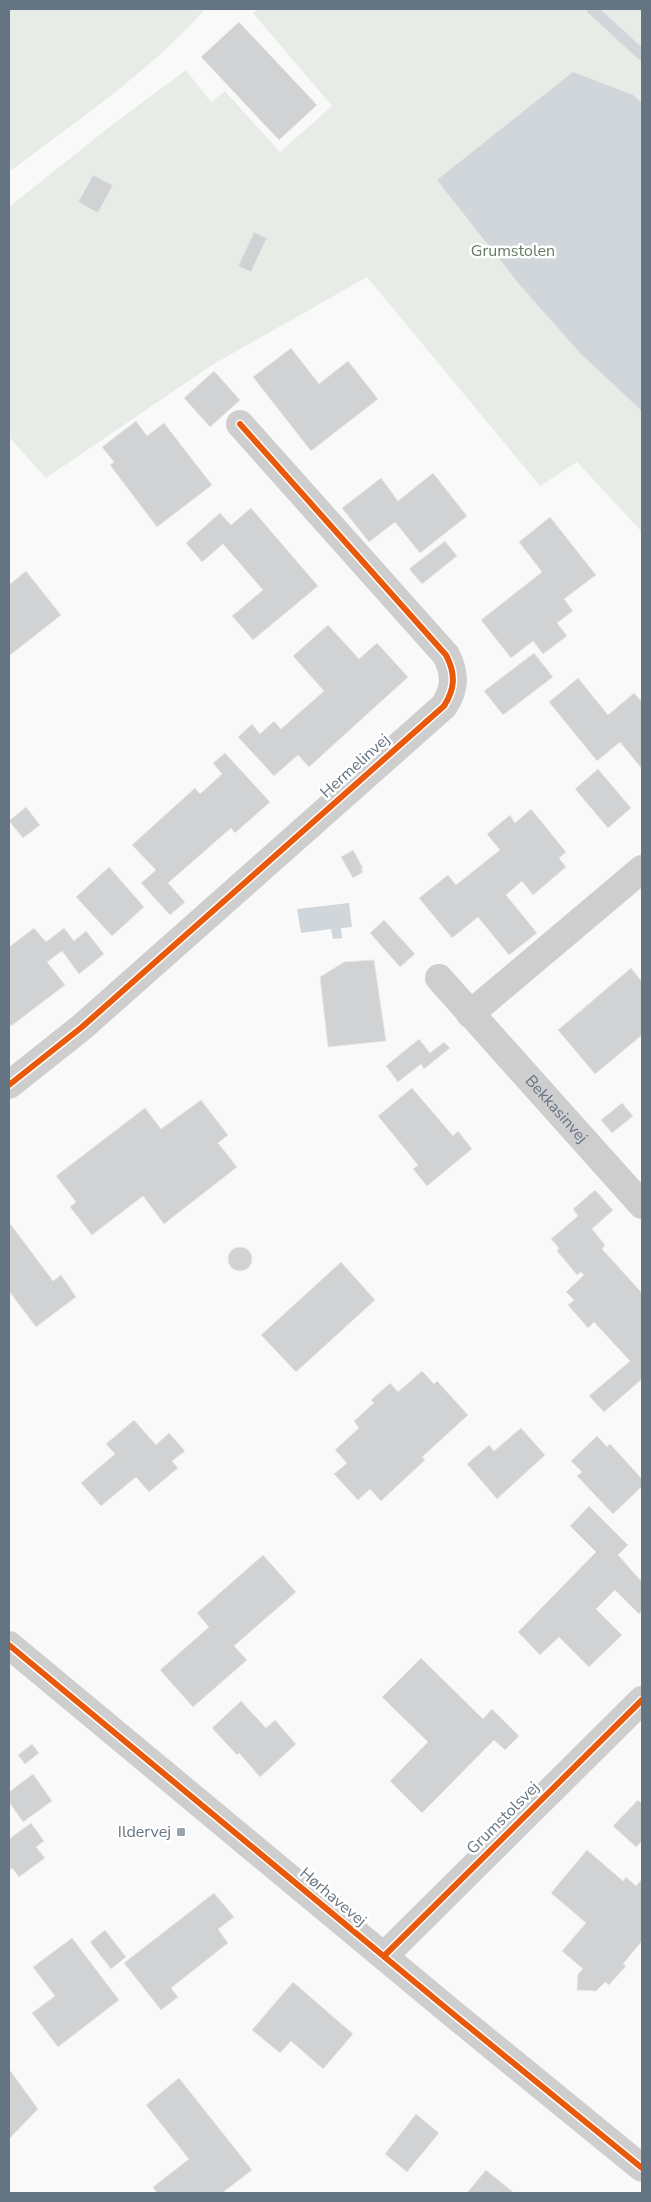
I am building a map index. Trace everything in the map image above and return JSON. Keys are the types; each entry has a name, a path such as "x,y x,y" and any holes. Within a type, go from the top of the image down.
{"street":[{"name":"Hermelinvej","path":"9,1085 97,1014 444,706 452,695 454,681 452,667 446,655 240,424"},
{"path":"470,1014 642,870"},
{"name":"Bekkasinvej","path":"438,978 642,1206"},
{"name":"Hørhavevej","path":"9,1645 642,2168"},
{"name":"Grumstolsvej","path":"384,1956 642,1700"}],"green space":[{"path":"9,9 205,9 161,54 112,95 9,172"},
{"name":"Grumstolen","path":"258,9 642,9 642,532 577,462 540,486 367,277 212,365 46,478 9,437 9,207 112,125 186,70 211,102 225,91 280,152 332,106 253,13"}],"shaded area":[{"path":"573,72 633,95 642,103 642,411 581,354 519,284 437,180"},
{"path":"349,903 352,927 341,928 342,938 333,939 331,929 301,933 297,909"}],"building":[{"path":"239,22 317,105 279,140 201,57"},
{"path":"93,175 113,185 98,213 78,202"},
{"path":"254,232 267,238 251,272 238,266"},
{"path":"291,348 319,384 348,361 378,399 311,451 253,377"},
{"path":"214,371 240,400 210,427 184,398"},
{"path":"136,421 147,436 164,423 212,485 157,527 110,465 114,462 102,447"},
{"path":"433,473 467,516 420,553 395,522 369,542 342,508 381,478 398,501"},
{"path":"251,508 318,586 253,640 232,616 263,590 223,544 202,562 186,543 220,513 231,525"},
{"path":"550,517 596,575 564,599 573,611 557,623 567,636 543,654 533,641 511,658 481,620 542,572 519,542"},
{"path":"445,541 457,556 422,584 409,569"},
{"path":"26,571 61,615 9,656 9,585"},
{"path":"328,625 359,659 377,643 408,677 309,767 298,755 274,776 238,737 252,724 260,734 274,721 281,729 324,691 293,656"},
{"path":"534,653 553,677 503,715 484,691"},
{"path":"578,678 608,715 634,693 642,702 642,769 620,742 597,761 549,702"},
{"path":"225,753 270,802 235,833 231,828 168,883 185,902 170,915 141,883 156,870 132,845 195,788 200,794 222,774 213,763"},
{"path":"598,769 631,808 608,828 575,789"},
{"path":"26,807 40,825 23,838 9,821"},
{"path":"531,809 566,852 559,858 566,867 533,895 522,881 506,895 537,933 509,955 478,917 452,938 419,898 448,875 456,885 500,850 487,834 510,815 515,823"},
{"path":"353,850 363,868 361,869 363,872 353,878 341,857"},
{"path":"109,867 144,907 112,936 76,897"},
{"path":"384,920 415,954 400,967 370,933"},
{"path":"34,928 46,942 64,928 74,941 86,931 104,954 79,974 62,951 47,962 65,985 11,1026 9,1023 9,947"},
{"path":"374,960 386,1041 328,1047 320,977 344,962"},
{"path":"631,968 642,982 642,1035 595,1074 558,1030"},
{"path":"419,1039 430,1053 444,1042 450,1048 424,1069 421,1064 398,1082 386,1066"},
{"path":"412,1088 453,1136 458,1131 472,1149 427,1186 413,1169 418,1165 378,1116"},
{"path":"201,1100 228,1135 218,1143 237,1167 164,1224 143,1196 92,1235 70,1207 76,1202 56,1176 145,1108 161,1129"},
{"path":"622,1103 633,1116 612,1133 601,1120"},
{"path":"595,1190 613,1210 592,1229 605,1245 602,1249 642,1293 642,1379 604,1412 589,1396 630,1361 594,1322 588,1328 568,1305 574,1300 566,1292 584,1275 581,1272 577,1275 557,1251 559,1248 551,1239 578,1216 573,1209"},
{"path":"9,1222 53,1281 61,1275 76,1297 36,1327 9,1291"},
{"path":"240,1247 249,1250 252,1259 249,1268 240,1271 231,1268 228,1259 231,1250"},
{"path":"341,1262 375,1300 296,1372 261,1335"},
{"path":"422,1371 434,1384 437,1381 468,1415 422,1457 425,1460 381,1501 370,1489 358,1500 334,1474 347,1463 335,1450 359,1428 354,1421 374,1403 371,1400 390,1383 398,1392"},
{"path":"134,1420 156,1445 169,1433 185,1451 172,1461 178,1468 149,1492 136,1477 101,1506 81,1483 115,1454 106,1444"},
{"path":"521,1428 545,1455 497,1499 467,1464 489,1445 494,1451"},
{"path":"597,1436 607,1447 610,1444 642,1479 642,1490 640,1488 613,1514 577,1476 582,1472 571,1461"},
{"path":"589,1506 628,1545 618,1555 642,1582 642,1611 639,1614 615,1590 596,1609 622,1635 589,1667 559,1637 540,1655 518,1632 596,1552 570,1526"},
{"path":"263,1555 296,1592 234,1646 247,1660 193,1707 160,1670 209,1627 197,1613"},
{"path":"421,1658 483,1719 492,1709 519,1736 505,1750 494,1740 422,1813 390,1781 428,1742 382,1697"},
{"path":"241,1701 266,1728 275,1720 296,1744 260,1777 239,1753 237,1755 212,1728"},
{"path":"32,1744 39,1753 25,1764 18,1755"},
{"path":"33,1774 52,1801 23,1822 9,1802 9,1792"},
{"path":"638,1800 642,1804 642,1841 636,1847 613,1826"},
{"path":"31,1823 44,1841 36,1847 45,1858 19,1877 12,1868 9,1871 9,1839"},
{"path":"587,1850 623,1881 626,1877 636,1886 642,1879 642,1941 623,1964 626,1966 609,1985 605,1982 596,1991 577,1990 578,1974 583,1969 562,1951 586,1923 551,1893"},
{"path":"214,1893 234,1917 218,1929 228,1943 171,1988 178,1997 161,2010 124,1963"},
{"path":"105,1930 126,1957 111,1969 90,1942"},
{"path":"72,1938 119,2000 58,2047 32,2013 55,1996 33,1967"},
{"path":"293,1982 353,2034 323,2069 291,2041 280,2053 252,2030"},
{"path":"9,2069 38,2109 9,2139"},
{"path":"179,2078 252,2170 222,2193 157,2193 153,2187 189,2159 146,2105"},
{"path":"416,2114 439,2133 407,2172 385,2154"},
{"path":"486,2170 514,2193 467,2193"}],"waterway":[{"path":"592,9 642,55"}],"cycle path":[{"path":"9,1085 82,1027 444,706 448,700 453,675 446,655 240,424"},
{"path":"9,1645 452,2013 642,2168"},
{"path":"384,1956 642,1700"}],"place":[{"name":"Ildervej","path":"181,1832"}]}
